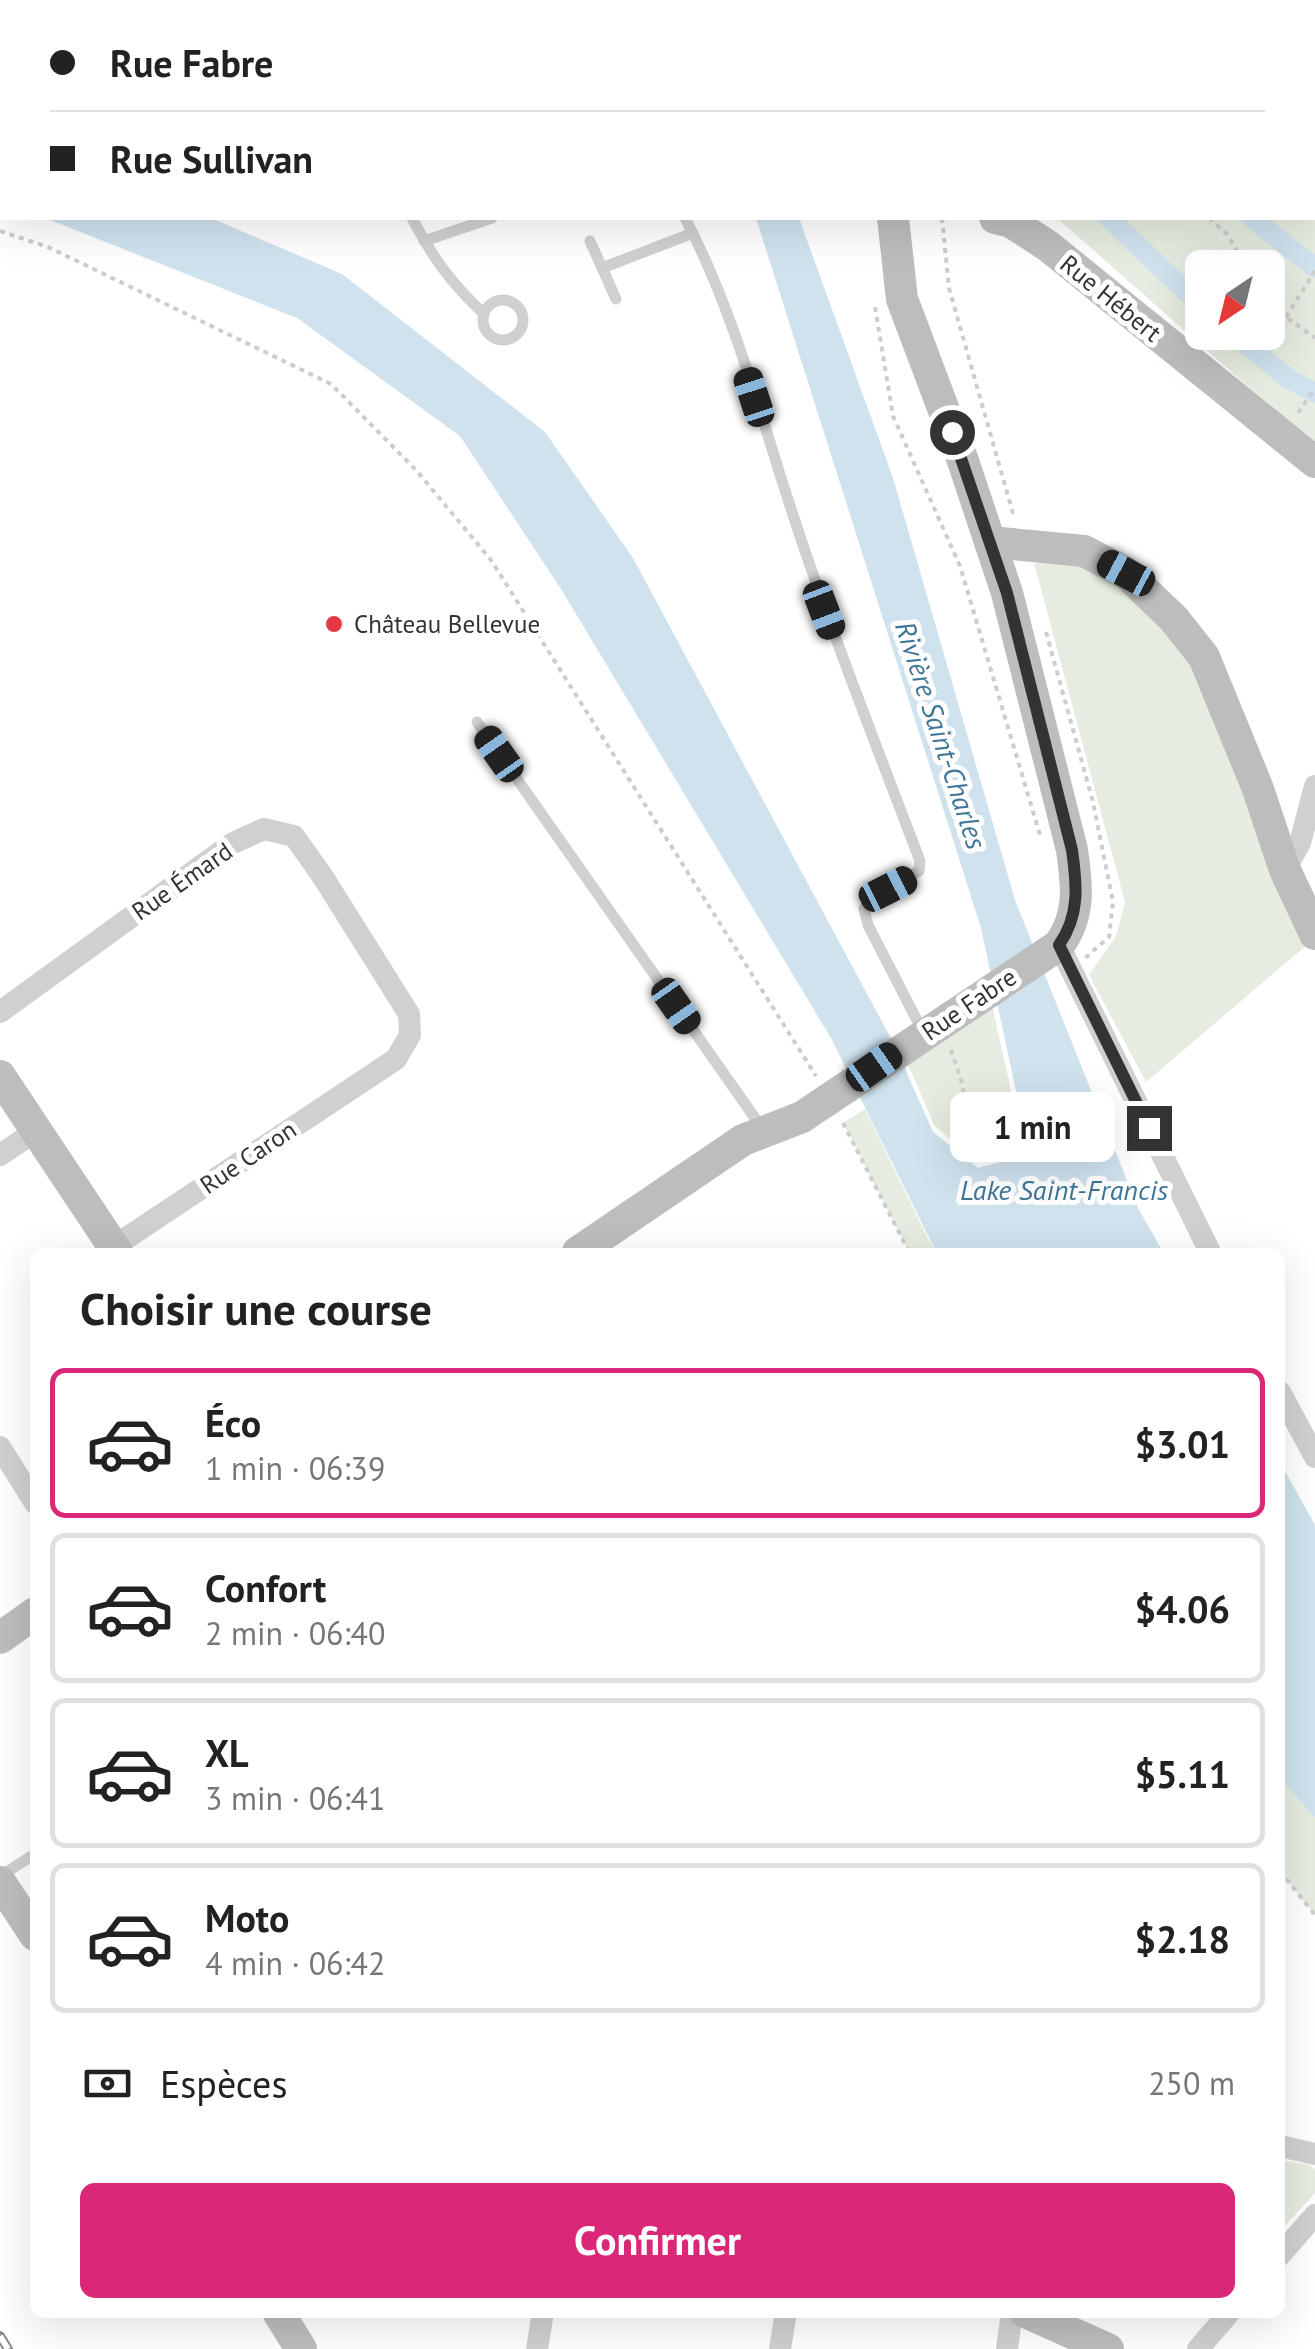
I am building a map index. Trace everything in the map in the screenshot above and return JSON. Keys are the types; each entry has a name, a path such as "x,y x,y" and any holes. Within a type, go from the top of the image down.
{"street":[{"path":"893,220 902,299 1007,593 1072,850 1075,916 1059,945 1208,1248"},
{"path":"913,220 930,372"},
{"name":"Rue Hébert","path":"1003,220 1048,246 1315,462"},
{"path":"990,542 1084,551 1126,573 1174,619 1204,657 1258,789 1285,870 1315,934"},
{"path":"1285,870 1300,843 1315,786"},
{"name":"Rue Émard","path":"0,1012 233,843 264,829 294,836 409,1014 410,1034 396,1059 384,1067"},
{"name":"Rue Fabre","path":"584,1248 743,1140 802,1117 1059,945"},
{"name":"Rue Caron","path":"118,1248 384,1067"},
{"path":"0,1076 114,1248"},
{"path":"0,1155 36,1131"},
{"path":"1285,1401 1315,1457"},
{"path":"0,1447 30,1496"},
{"path":"0,1638 30,1617"},
{"path":"0,1879 30,1927"},
{"path":"1285,2147 1315,2154"},
{"path":"1285,2249 1315,2215"},
{"path":"282,2318 302,2349"},
{"path":"536,2349 542,2318"},
{"path":"780,2349 785,2318"},
{"path":"1006,2349 1011,2318"},
{"path":"1038,2318 1108,2349"},
{"path":"1198,2349 1225,2318"}],"lane":[{"path":"413,220 452,283 484,314"},
{"path":"424,241 486,220"},
{"path":"686,220 730,326 824,610 920,861 920,871 870,899 864,908 868,925 923,1034"},
{"path":"602,268 693,233"},
{"path":"590,241 616,299"},
{"path":"477,722 764,1132"},
{"path":"0,1879 30,1858"}],"path":[{"path":"1211,220 1228,235 1237,250"},
{"path":"0,232 48,247 331,384 416,470 490,560 838,1093 907,1248"},
{"path":"1315,271 1286,318 1315,338"},
{"path":"874,298 893,416 960,566 1044,845"},
{"path":"1301,406 1315,388"},
{"path":"923,1034 963,1086 964,1108 982,1141"},
{"path":"1285,1877 1315,1914"}],"shaded area":[{"path":"1059,220 1315,220 1315,446 1206,350 1285,350 1285,250 1185,250 1185,331"},
{"path":"1034,563 1099,565 1187,651 1308,944 1146,1082 1089,975 1116,936 1125,902"},
{"path":"990,996 1018,1122 1006,1152 976,1161 934,1125 904,1055"},
{"path":"865,1109 933,1248 907,1248 843,1123"},
{"path":"1285,1784 1315,1818 1315,1915 1285,1877"},
{"path":"1285,2161 1315,2169 1315,2193 1285,2226"}],"water":[{"name":"Lake Saint-Francis","path":"50,220 216,220 342,274 545,432 633,558 895,1046 933,1132 978,1168 1011,1159 1025,1133 981,928 757,220 800,220 893,478 1015,900 1138,1208 1161,1248 934,1248 831,1038 561,589 460,436 297,318"},
{"path":"1285,1471 1315,1525 1315,1818 1285,1784"}],"waterway":[{"path":"1111,220 1185,291"},
{"path":"1255,220 1315,268"},
{"path":"1253,350 1289,379 1315,393"}],"railway":[{"path":"0,2336 8,2349"}],"place":[{"name":"Château Bellevue","path":"334,624"}],"route":[{"path":"952,432 1007,593 1072,850 1075,916 1059,945 1149,1128"}],"water label":[{"name":"Rivière Saint-Charles","path":"941,735"}]}
